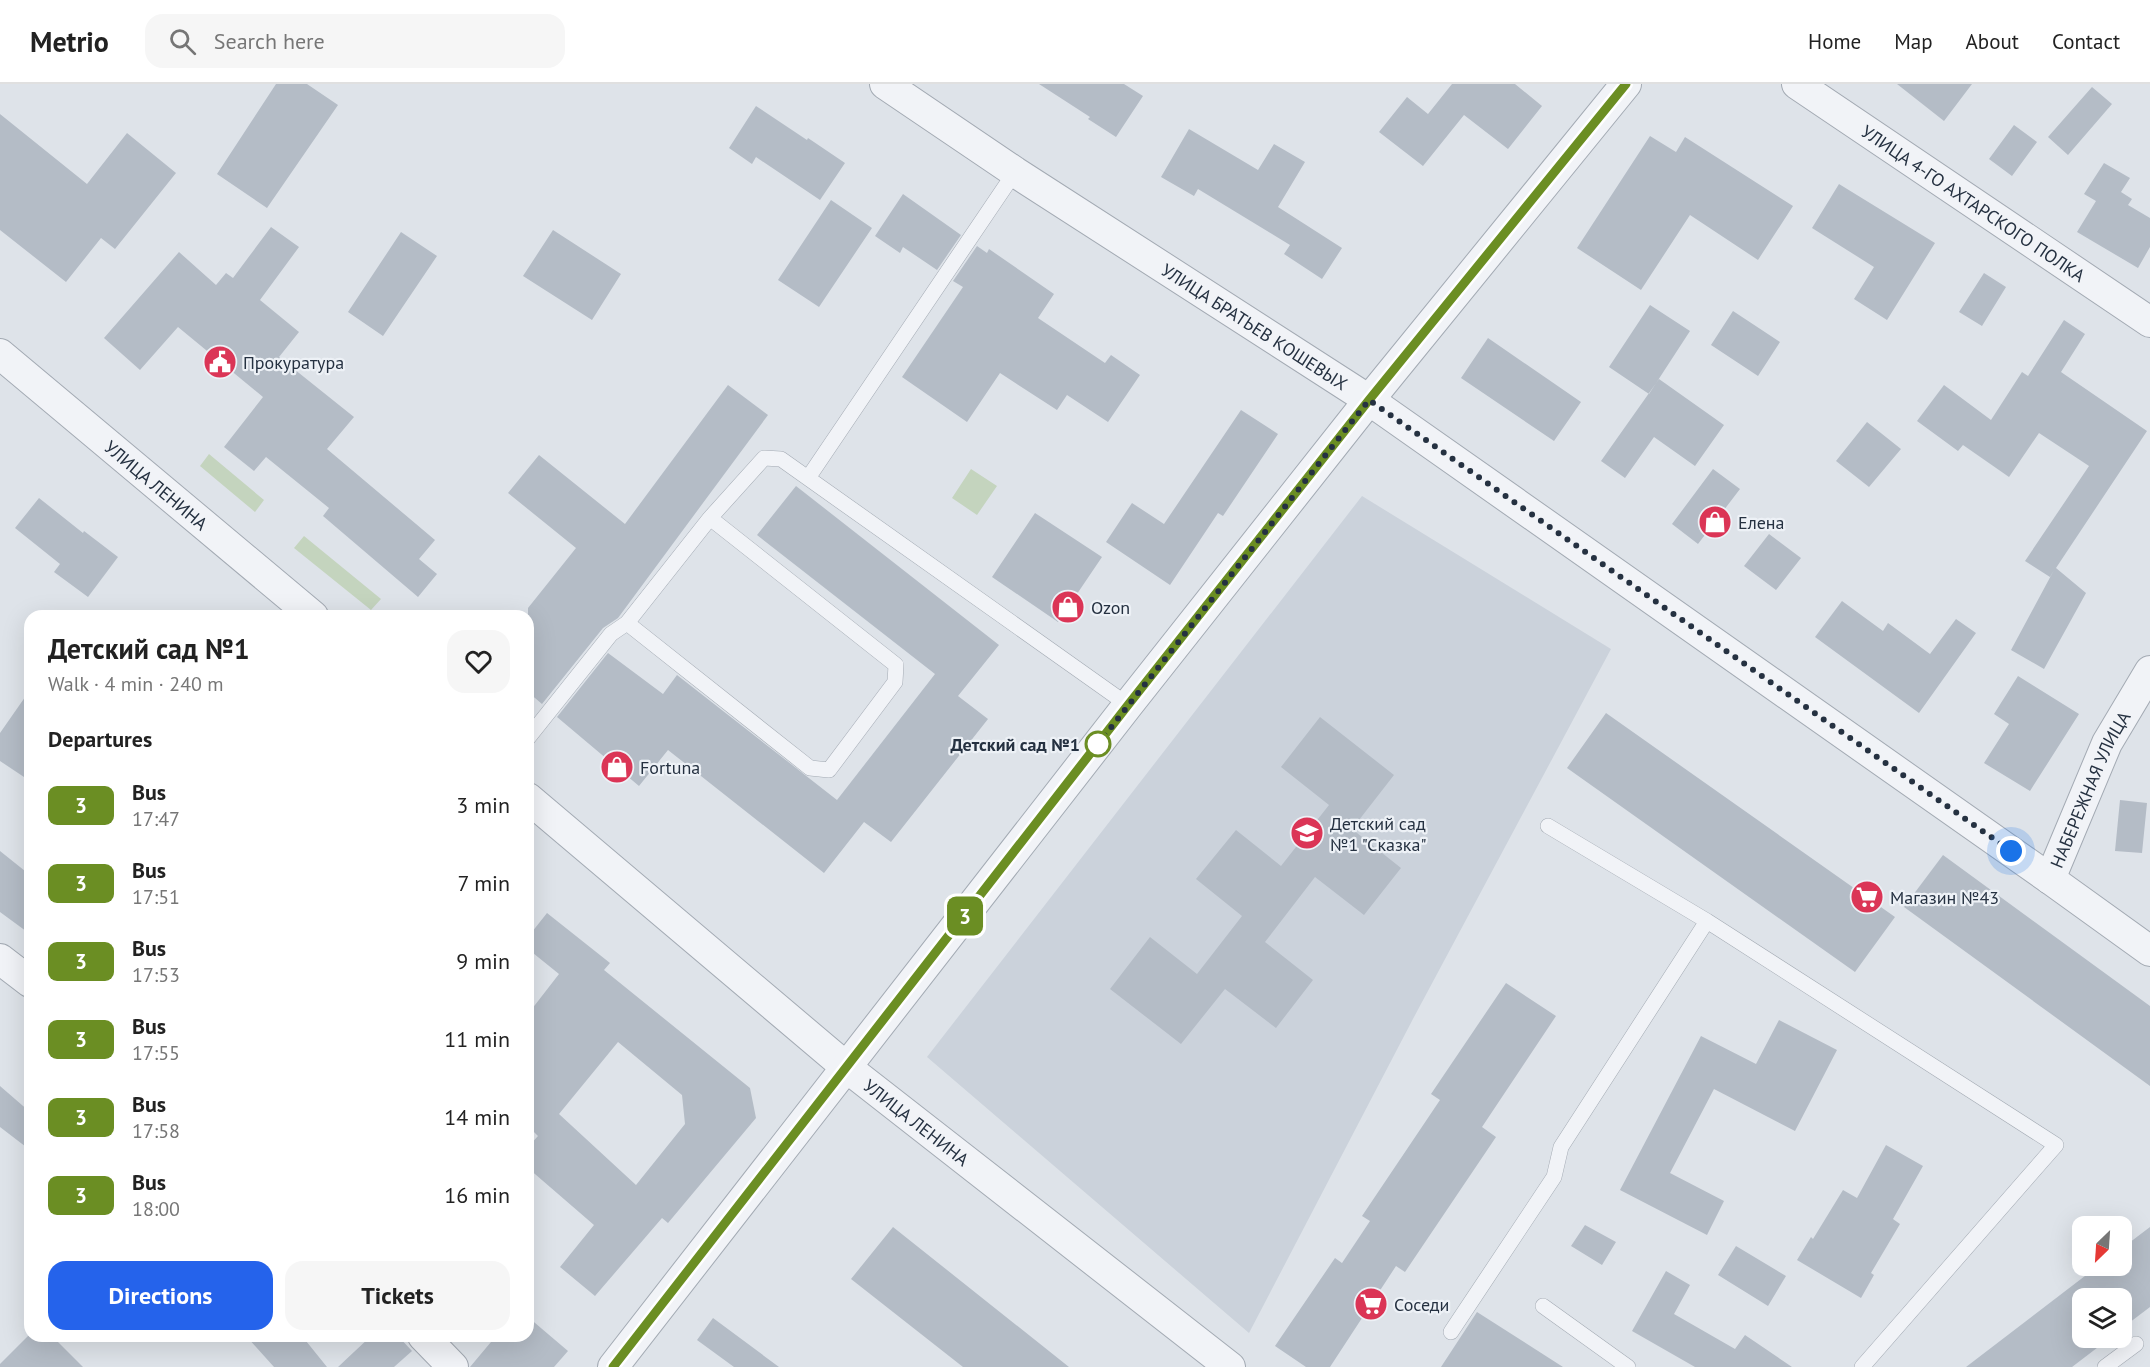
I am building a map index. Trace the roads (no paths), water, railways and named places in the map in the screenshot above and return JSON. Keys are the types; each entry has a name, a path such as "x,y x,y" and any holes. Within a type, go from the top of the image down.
{"street":[{"name":"УЛИЦА БРАТЬЕВ КОШЕВЫХ","path":"885,84 1015,172 1369,400 2150,951"},
{"path":"613,1367 1128,705 1369,400 1626,84"},
{"name":"УЛИЦА 4-ГО АХТАРСКОГО ПОЛКА","path":"1797,84 2150,322"},
{"name":"УЛИЦА ЛЕНИНА","path":"0,354 306,610"},
{"name":"НАБЕРЕЖНАЯ УЛИЦА","path":"2050,879 2107,743 2150,671"},
{"name":"УЛИЦА ЛЕНИНА","path":"534,803 846,1067 1230,1367"},
{"path":"0,959 24,977"},
{"path":"429,1342 453,1367"}],"lane":[{"path":"808,478 1015,172"},
{"path":"534,730 611,634 627,623 710,518 764,458 781,459 1128,705"},
{"path":"627,623 810,768 829,770 895,682 896,665 710,518"},
{"path":"1548,825 1707,921 2056,1145 1862,1367"},
{"path":"1451,1332 1554,1177 1561,1147 1707,921"},
{"path":"1543,1306 1628,1367"},
{"path":"2105,1367 2136,1344"}],"place":[{"name":"Прокуратура","path":"220,362"},
{"name":"Елена","path":"1715,522"},
{"name":"Ozon","path":"1068,607"},
{"name":"Детский сад №1","path":"1098,744"},
{"name":"Fortuna","path":"617,767"},
{"name":"Детский сад №1 \"Сказка\"","path":"1307,833"},
{"name":"Магазин №43","path":"1867,897"},
{"name":"Соседи","path":"1371,1304"}]}
